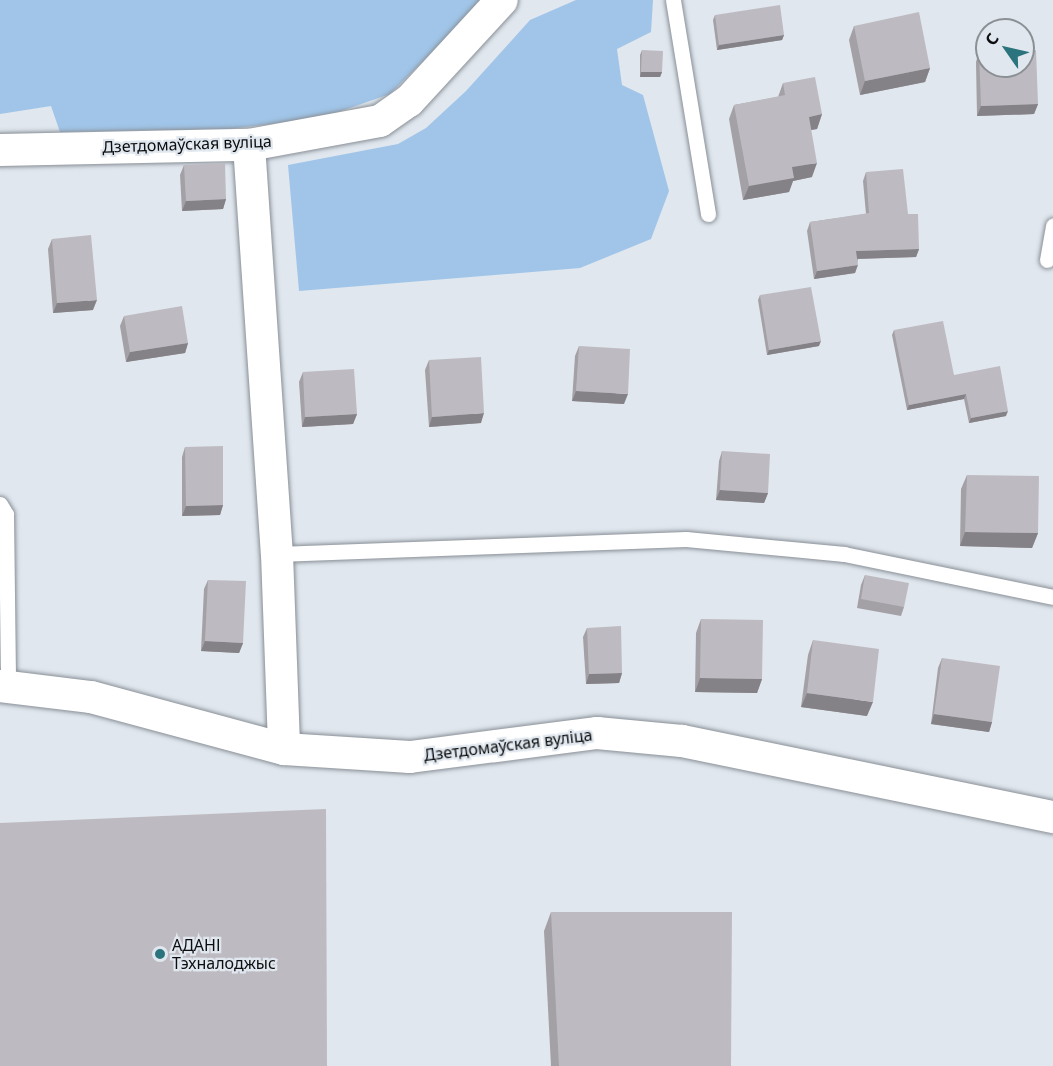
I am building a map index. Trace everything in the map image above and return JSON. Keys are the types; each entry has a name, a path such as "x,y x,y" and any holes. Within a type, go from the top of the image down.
{"street":[{"name":"Дзетдомаўская вуліца","path":"0,150 249,145 380,121 409,101 502,0"},
{"path":"249,145 277,554 284,749"},
{"name":"Дзетдомаўская вуліца","path":"4,685 91,696 284,749 410,757 540,739 618,735 682,741 827,768 1053,817"}],"lane":[{"path":"673,0 708,214"},
{"path":"1047,260 1053,225"},
{"path":"0,504 6,514 4,685"},
{"path":"277,554 686,539 844,554 1053,597"}],"shaded area":[{"path":"0,0 484,0 390,94 321,118 229,129 60,132 51,106 0,114"},
{"path":"576,0 653,0 651,32 617,49 622,85 643,95 669,191 651,239 580,268 299,291 288,165 398,144 426,128 466,91 530,20"}],"building":[{"path":"780,5 784,35 719,45 715,15"},
{"path":"919,12 930,68 865,81 854,26"},
{"path":"642,50 663,51 662,72 641,72"},
{"path":"1036,50 1038,104 981,106 980,78 1035,78"},
{"path":"815,77 822,114 809,117 817,163 792,167 794,178 749,186 734,105 785,95 783,83"},
{"path":"225,163 226,199 186,201 184,165"},
{"path":"903,169 908,214 918,214 919,249 856,251 858,265 817,271 810,222 869,213 866,172"},
{"path":"91,235 97,300 57,303 52,239"},
{"path":"811,287 821,341 769,350 760,295"},
{"path":"182,306 188,343 130,352 124,316"},
{"path":"943,321 954,375 1000,366 1008,411 971,418 966,394 909,405 894,330"},
{"path":"579,346 630,349 628,394 576,391"},
{"path":"481,357 484,413 432,417 429,360"},
{"path":"354,369 357,414 305,417 303,372"},
{"path":"223,446 223,505 186,506 185,447"},
{"path":"722,451 770,454 768,493 720,490"},
{"path":"967,475 1039,476 1038,533 965,532"},
{"path":"865,575 909,583 904,607 861,599"},
{"path":"208,580 246,581 243,643 205,641"},
{"path":"701,619 763,620 762,679 700,678"},
{"path":"621,626 622,673 589,674 587,628"},
{"path":"813,640 879,649 873,702 807,693"},
{"path":"942,658 1000,666 992,722 934,714"},
{"name":"АДАНІ Тэхналоджыс","path":"326,809 327,1066 0,1066 0,823"},
{"path":"551,912 732,912 731,1066 559,1066"}],"place":[{"name":"АДАНІ Тэхналоджыс","path":"160,954"}]}
